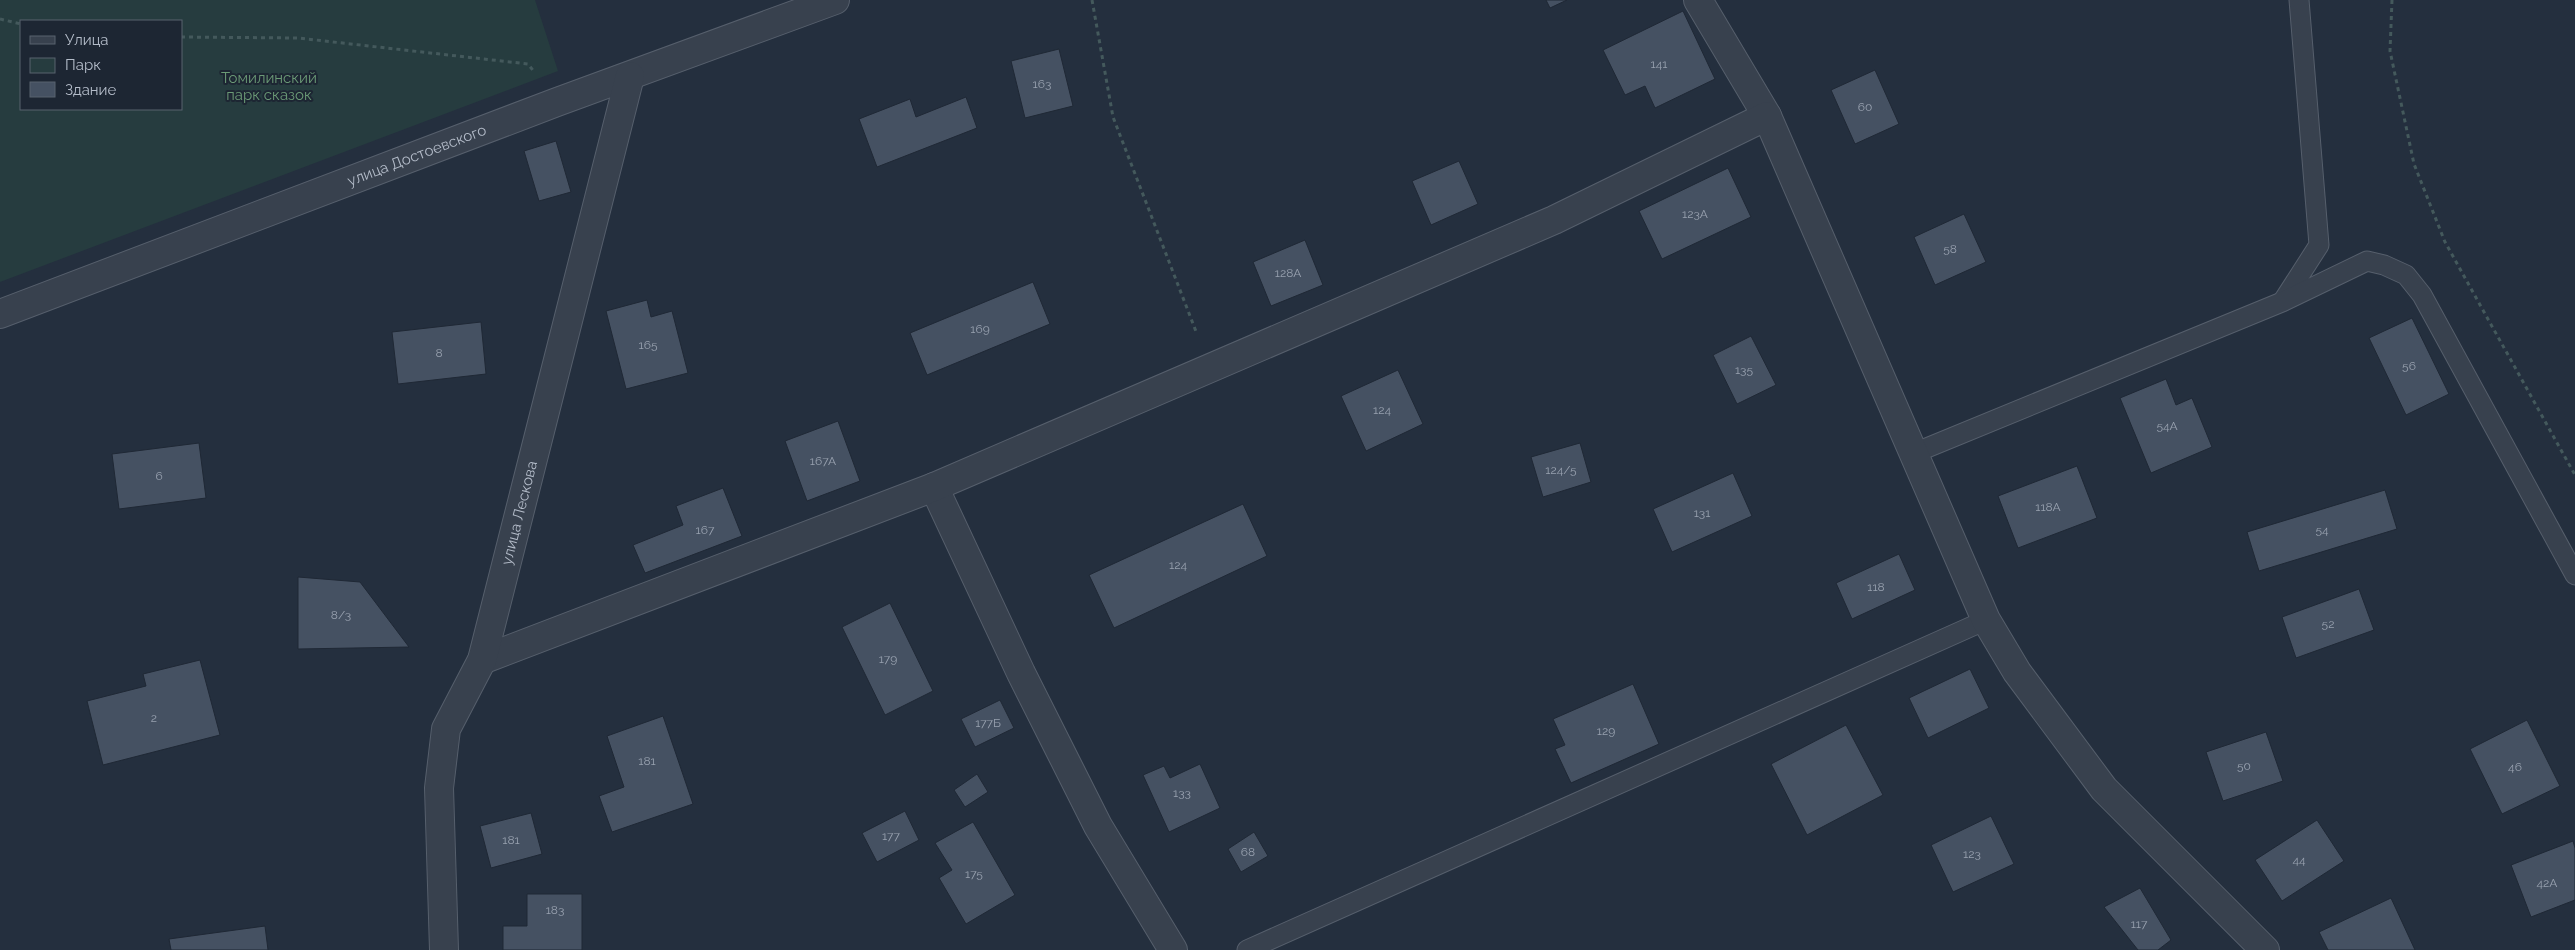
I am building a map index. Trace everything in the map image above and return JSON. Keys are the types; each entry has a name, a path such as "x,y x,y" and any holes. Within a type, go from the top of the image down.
{"street":[{"name":"улица Достоевского","path":"0,314 557,102 836,0"},
{"path":"1698,0 1767,116 1912,454 1986,620 2017,672 2104,789 2265,950"},
{"name":"улица Лескова","path":"444,950 439,788 446,729 482,660 630,76"},
{"path":"482,660 934,487 1554,220 1767,116"},
{"path":"934,487 1021,673 1098,826 1173,950"}],"lane":[{"path":"2282,302 2319,245 2299,0"},
{"path":"1912,454 2282,302 2367,261 2384,265 2406,275 2422,295 2575,574"},
{"path":"1247,950 1986,620"}],"path":[{"path":"1092,0 1114,118 1210,369"},
{"path":"2392,0 2390,51 2414,164 2445,242 2575,475"},
{"path":"0,19 20,24"},
{"path":"182,37 298,38 528,64 557,102"}],"green space":[{"name":"Томилинский парк сказок","path":"0,0 535,0 558,71 0,282"}],"building":[{"path":"1546,0 1567,0 1550,8"},
{"path":"1683,11 1715,79 1655,108 1645,86 1625,95 1603,50"},
{"path":"1059,49 1073,106 1025,118 1011,61"},
{"path":"1875,70 1899,124 1855,144 1831,90"},
{"path":"966,97 977,128 877,167 859,119 910,99 916,117"},
{"path":"556,141 571,192 539,201 524,151"},
{"path":"1459,161 1478,204 1431,225 1412,181"},
{"path":"1728,168 1751,217 1662,259 1639,211"},
{"path":"1964,214 1986,262 1935,285 1914,237"},
{"path":"1305,240 1323,285 1271,306 1253,262"},
{"path":"1033,282 1050,324 927,375 910,333"},
{"path":"647,300 651,317 672,311 688,373 626,389 606,311"},
{"path":"2412,318 2449,394 2406,415 2369,338"},
{"path":"481,322 486,374 398,384 392,332"},
{"path":"1751,336 1776,385 1737,404 1713,355"},
{"path":"1398,370 1423,424 1366,451 1341,396"},
{"path":"2166,379 2176,405 2192,398 2212,447 2151,473 2120,398"},
{"path":"838,421 860,481 807,501 785,441"},
{"path":"199,443 206,498 119,509 112,454"},
{"path":"1580,443 1591,482 1543,497 1531,457"},
{"path":"2077,466 2097,518 2018,548 1998,496"},
{"path":"1733,473 1752,516 1672,552 1653,509"},
{"path":"723,488 742,536 645,573 633,545 683,525 676,506"},
{"path":"2385,490 2397,529 2259,571 2247,532"},
{"path":"1243,504 1267,556 1114,628 1089,575"},
{"path":"1899,554 1915,590 1852,619 1836,583"},
{"path":"298,577 360,582 409,647 298,649"},
{"path":"2359,589 2374,630 2296,658 2282,617"},
{"path":"890,603 933,691 885,715 842,627"},
{"path":"200,660 220,735 103,765 87,701 146,686 143,674"},
{"path":"1970,669 1989,708 1928,738 1909,698"},
{"path":"1633,684 1659,744 1571,783 1555,749 1565,745 1553,719"},
{"path":"1000,700 1014,728 975,747 961,719"},
{"path":"663,716 693,804 612,832 599,796 624,787 607,736"},
{"path":"2527,720 2560,786 2502,814 2470,749"},
{"path":"1846,725 1883,795 1807,835 1771,764"},
{"path":"2266,732 2283,781 2223,801 2206,752"},
{"path":"1200,764 1220,808 1169,832 1143,775 1164,766 1170,778"},
{"path":"977,774 988,792 965,807 954,790"},
{"path":"905,811 919,840 877,862 862,833"},
{"path":"531,813 542,854 491,868 480,826"},
{"path":"1991,816 2014,864 1953,892 1931,845"},
{"path":"2317,820 2344,861 2282,901 2255,860"},
{"path":"973,822 1015,895 966,924 939,878 952,870 935,843"},
{"path":"1254,832 1268,856 1241,872 1228,849"},
{"path":"2573,841 2575,848 2575,900 2531,917 2511,865"},
{"path":"2140,888 2171,940 2158,950 2138,950 2104,907"},
{"path":"527,894 582,894 582,950 503,950 503,926 527,926"},
{"path":"2391,898 2415,950 2328,950 2319,932"},
{"path":"265,926 268,950 171,950 169,939"}]}
